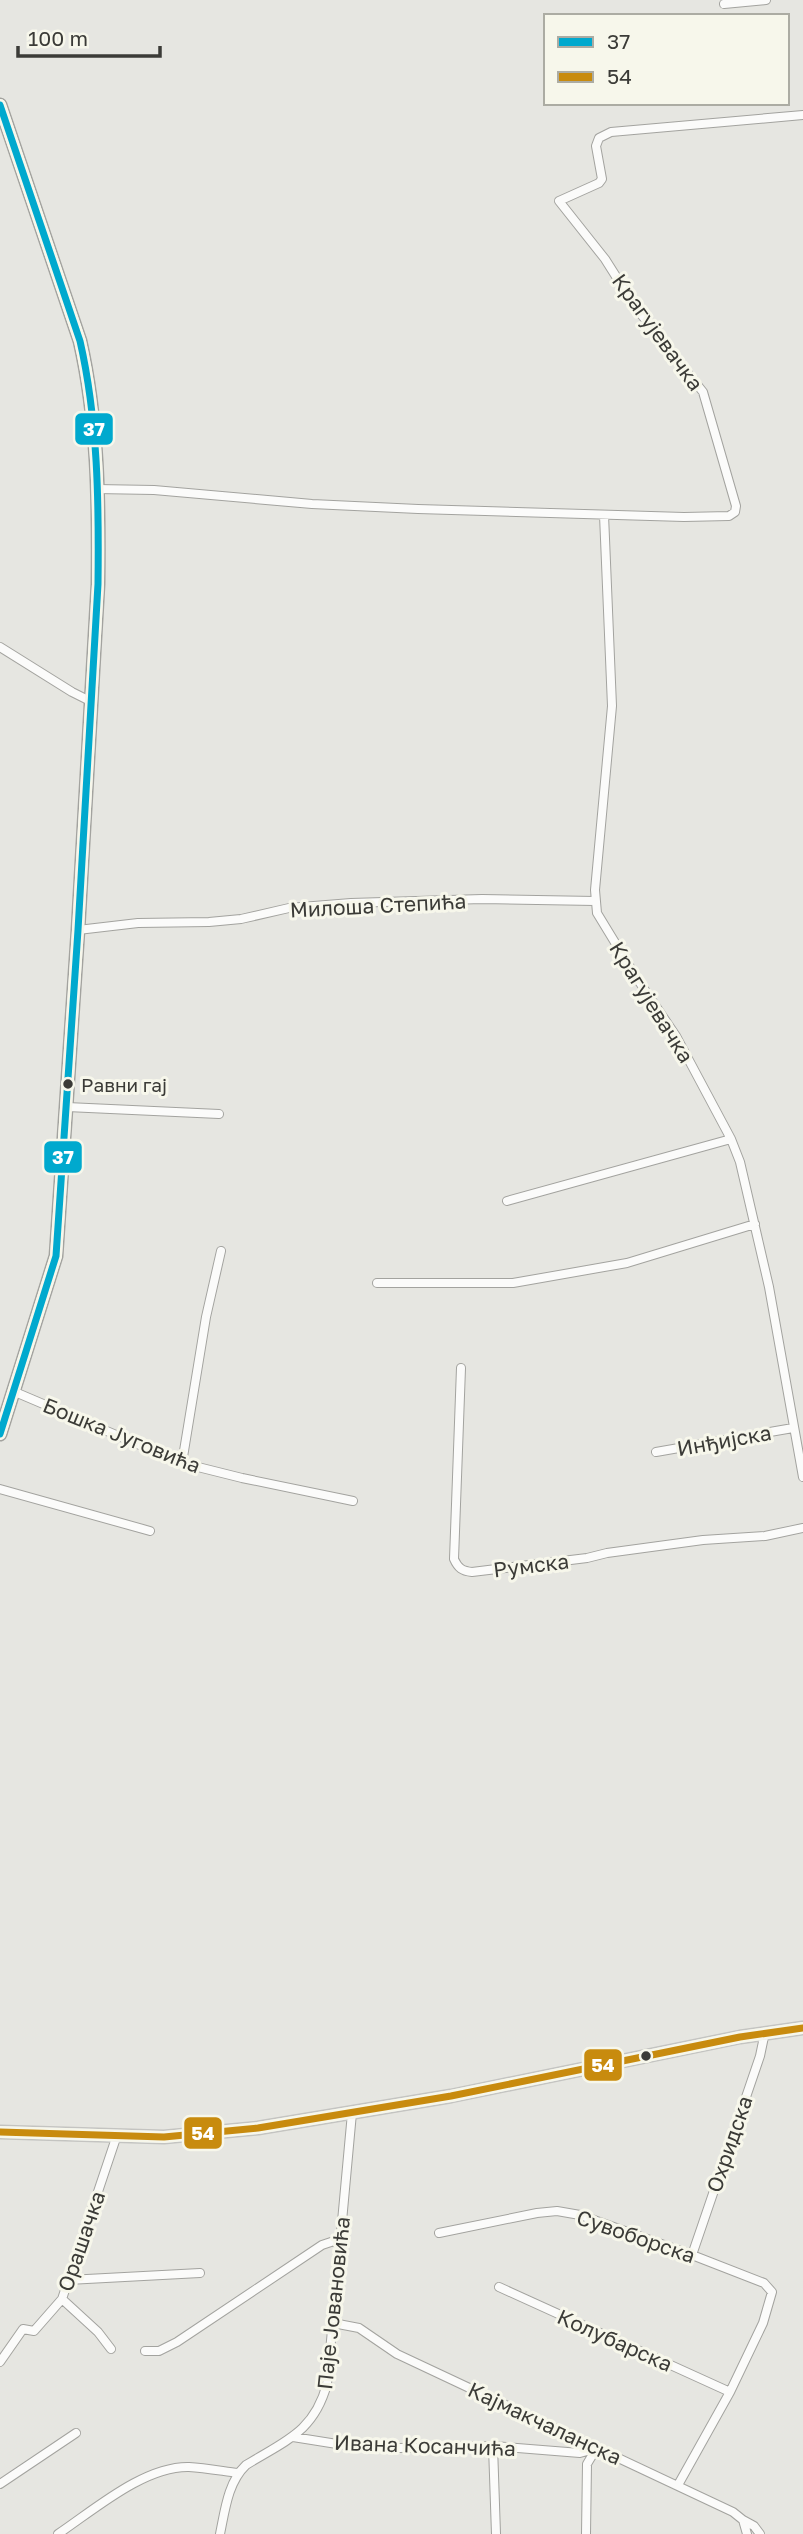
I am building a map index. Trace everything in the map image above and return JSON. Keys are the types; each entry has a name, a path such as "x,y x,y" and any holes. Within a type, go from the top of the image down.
{"main road":[{"path":"0,2132 200,2135 352,2113 494,2088 765,2032 803,2028"}],"street":[{"path":"724,4 766,0"},
{"path":"0,104 80,341 88,376 93,415 98,584 79,930 56,1256 0,1434"},
{"name":"Крагујевачка","path":"96,489 154,490 312,504 604,515 725,517 733,514 736,506 703,392 636,308 605,259 559,201 599,183 602,178 596,142 603,135 655,127 803,115"},
{"name":"Крагујевачка","path":"604,515 612,706 595,901 597,912 609,935 676,1036 731,1139 740,1162 777,1327 803,1477"},
{"path":"0,647 92,702"},
{"name":"Милоша Степића","path":"79,930 138,923 219,921 289,908 351,903 482,899 595,901"},
{"path":"67,1107 219,1114"},
{"path":"507,1200 731,1139"},
{"path":"377,1283 513,1283 627,1263 755,1224"},
{"path":"182,1463 206,1317 221,1251"},
{"name":"Румска","path":"461,1368 454,1559 463,1571 587,1558 703,1539 765,1536 803,1528"},
{"name":"Бошка Југовића","path":"15,1392 182,1463 353,1502"},
{"name":"Инђијска","path":"656,1452 793,1428"},
{"path":"0,1489 150,1531"},
{"name":"Охридска","path":"692,2255 760,2056 765,2032"},
{"name":"Паје Јовановића","path":"238,2473 246,2465 307,2426 322,2402 327,2384 352,2113"},
{"name":"Орашачка","path":"0,2362 23,2329 34,2331 62,2299 117,2135"},
{"name":"Сувоборска","path":"439,2233 527,2214 557,2211 580,2215 764,2283 772,2292 770,2305 730,2392"},
{"path":"145,2351 159,2351 177,2342 321,2245 340,2239"},
{"path":"68,2280 200,2273"},
{"name":"Колубарска","path":"499,2287 730,2392"},
{"path":"62,2299 98,2332 111,2349"},
{"name":"Кајмакчаланска","path":"333,2323 359,2329 397,2354 733,2512 754,2526 760,2534"},
{"path":"678,2485 730,2392"},
{"path":"0,2484 76,2433"},
{"name":"Ивана Косанчића","path":"293,2437 337,2444 400,2448 493,2446 580,2453 598,2448"},
{"path":"493,2446 496,2534"},
{"path":"586,2534 587,2464 598,2448"},
{"path":"58,2534 154,2474 186,2467 238,2473 227,2500 220,2534"},
{"path":"743,2520 747,2534"}],"transit line":[{"name":"37","path":"0,105 80,341 94,431 98,554 78,930 56,1256 0,1434"},
{"name":"54","path":"0,2132 164,2137 258,2128 451,2096 740,2037 803,2028"}],"place":[{"name":"Равни гај","path":"68,1084"}]}
